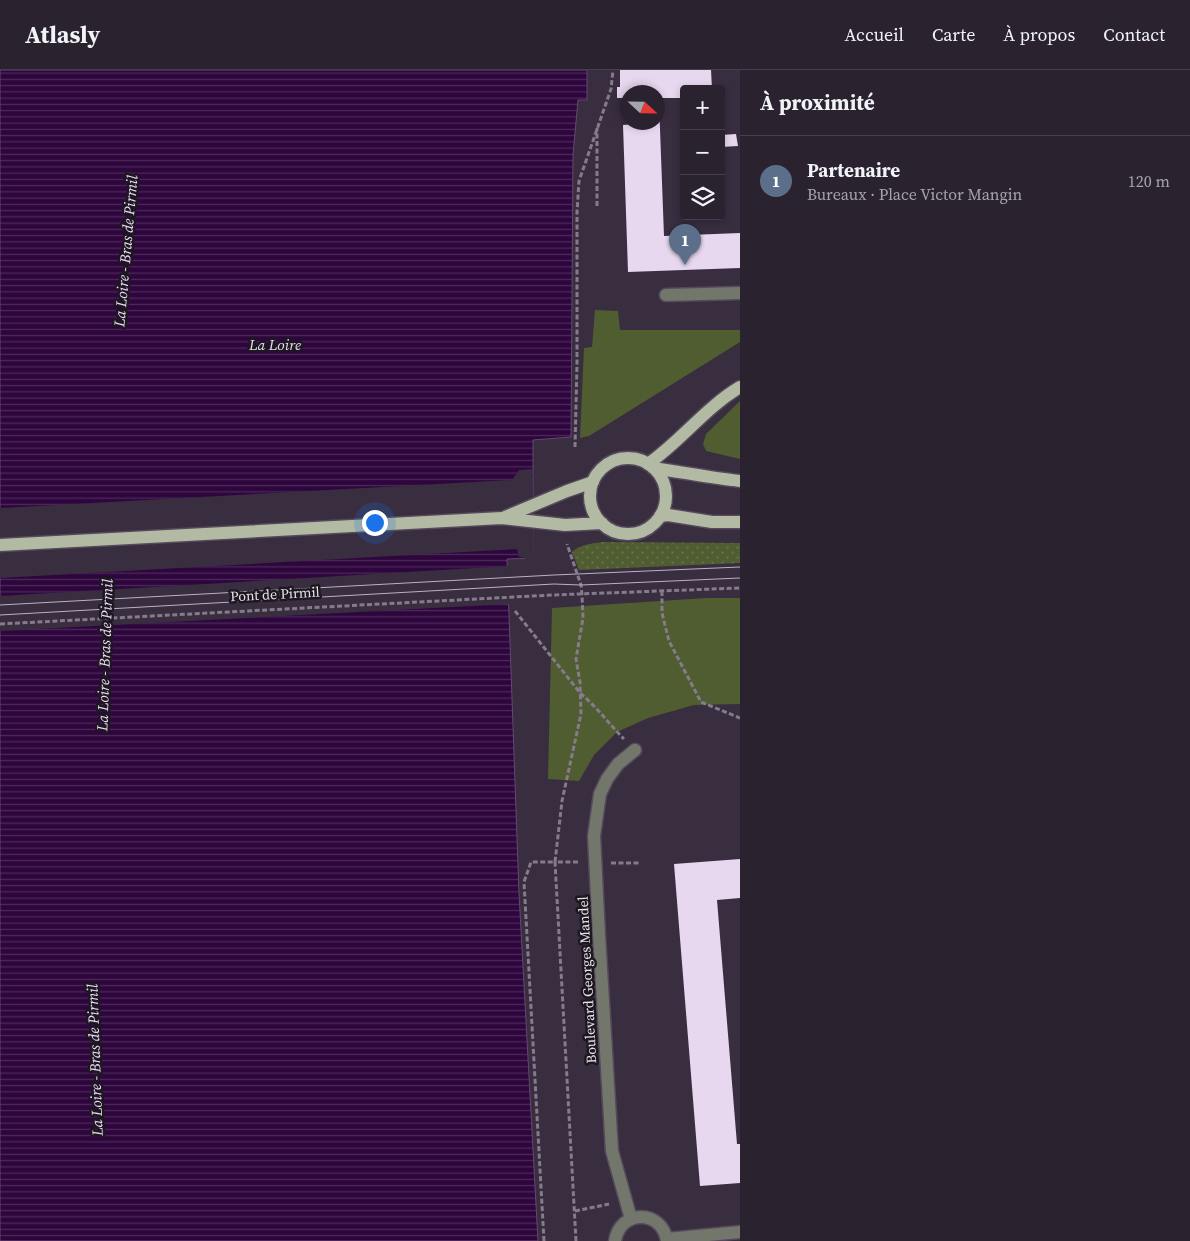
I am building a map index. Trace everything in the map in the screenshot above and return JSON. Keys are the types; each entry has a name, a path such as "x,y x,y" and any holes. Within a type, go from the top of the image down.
{"main road":[{"path":"651,466 700,416 740,386"},
{"path":"651,466 663,482 665,490 666,499 660,516 646,529 628,534 609,529 595,516 590,499 593,482 602,469 616,460 632,458 651,466 717,479 740,481"},
{"path":"502,518 593,482"},
{"path":"660,516 668,515 712,522 740,522"},
{"path":"0,545 502,518 565,525 602,523"}],"street":[{"path":"666,295 740,293"},
{"name":"Boulevard Georges Mandel","path":"631,1219 612,1151 594,836 600,794 607,779 618,764 635,750"},
{"path":"615,1241 618,1231 631,1219 646,1217 654,1220 664,1232 667,1240 740,1232"}],"path":[{"path":"575,447 577,212 579,181 610,89 613,70"},
{"path":"597,125 597,206"},
{"path":"568,544 582,594 583,618 576,659 581,694 581,714 562,801 555,862 576,1241"},
{"name":"Pont de Pirmil","path":"0,624 552,594 740,588"},
{"path":"662,591 662,613 670,641 701,702 740,718"},
{"path":"515,611 581,694 593,704 608,723 635,750"},
{"path":"544,1241 524,882 531,862 641,863"},
{"path":"575,1210 625,1201"}],"green space":[{"path":"595,310 618,311 620,330 740,330 740,342 589,436 580,438 584,348 592,347"},
{"path":"740,401 740,459 706,451 703,444 706,434"},
{"path":"602,542 740,543 740,563 579,570 572,552 583,546"},
{"path":"706,598 740,598 740,704 694,705 648,718 617,732 594,755 579,781 548,779 552,608"}],"water":[{"name":"La Loire","path":"0,70 587,70 587,100 578,100 573,155 571,437 533,440 533,558 507,559 519,893 538,1241 0,1241"}],"pier":[{"path":"532,469 534,561 526,561 525,558 519,557 517,549 0,578 0,508 512,480 519,470"},
{"path":"509,566 511,604 0,631 0,596"}],"building":[{"path":"620,70 711,70 712,85 680,85 680,98 665,98 665,85 620,85"},
{"path":"617,87 620,87 620,98 617,98"},
{"path":"623,130 660,130 664,236 740,233 740,268 628,272"},
{"path":"736,134 738,146 725,147 725,135"},
{"path":"740,859 740,898 717,900 737,1144 740,1144 740,1183 700,1186 674,864"}],"tram line":[{"path":"0,605 554,575 740,567"},
{"path":"0,615 554,584 581,585 740,578"}],"place":[{"name":"Partenaire","path":"685,265"}],"water label":[{"name":"La Loire - Bras de Pirmil","path":"126,251"},
{"name":"La Loire - Bras de Pirmil","path":"105,655"},
{"name":"La Loire - Bras de Pirmil","path":"95,1060"}]}
